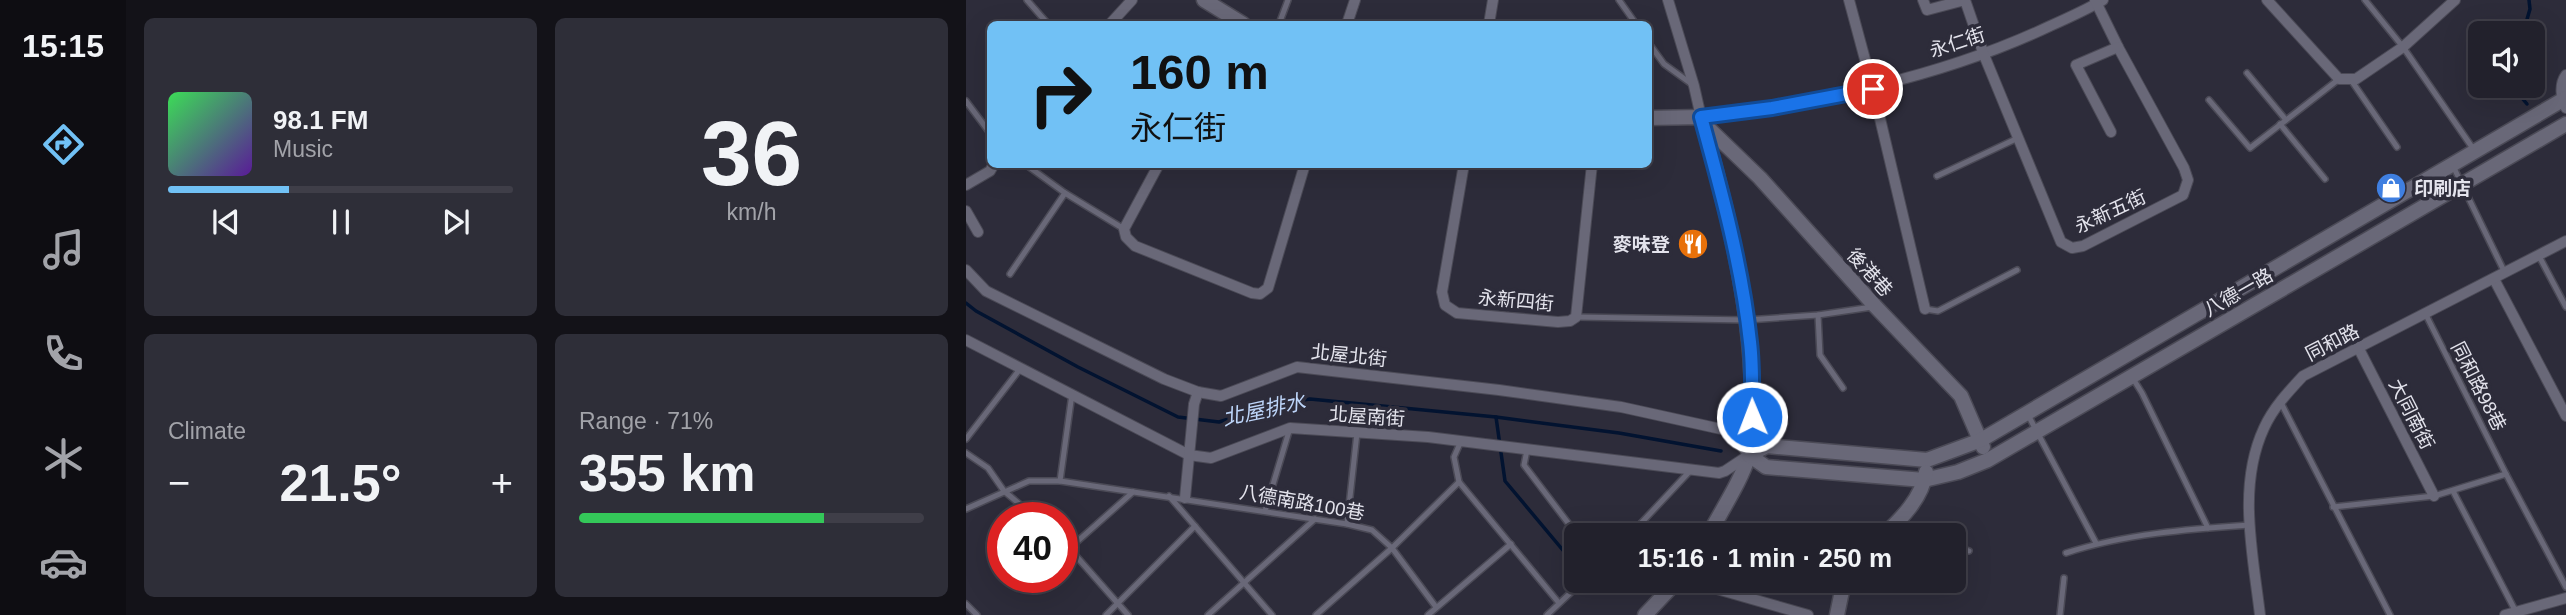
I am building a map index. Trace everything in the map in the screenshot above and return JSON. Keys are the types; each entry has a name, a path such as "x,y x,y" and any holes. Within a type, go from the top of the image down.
{"street":[{"path":"1113,21 1132,0"},
{"path":"1204,0 1234,21"},
{"path":"1348,21 1355,0"},
{"path":"1490,21 1493,0"},
{"path":"1668,0 1694,86 1736,255 1751,345 1752,417 1749,455 1715,523"},
{"path":"1849,0 1925,309"},
{"name":"永新五街","path":"1923,0 1927,10 1965,0 1984,55 2061,242 2072,248 2082,246 2183,195 2188,180 2118,47 2098,1"},
{"path":"2267,0 2345,79 2356,79 2403,47 2455,0"},
{"name":"永仁街","path":"1652,118 1701,119 1873,89 1984,55 2098,1"},
{"path":"2111,132 2076,65 2118,47"},
{"name":"八德一路","path":"2566,75 2563,79 2565,102 1981,440 1927,460 1767,446 1749,455 1766,467 1924,480 1958,472 1988,460 2566,124"},
{"name":"後港巷","path":"1701,119 1760,178 1875,306 1961,396 1988,460"},
{"path":"966,185 991,168"},
{"path":"1156,168 1124,229 1126,237 1136,246 1252,293 1260,293 1268,288 1304,168"},
{"name":"永新四街","path":"1463,168 1442,292 1445,305 1457,313 1559,322 1570,321 1576,317 1592,168"},
{"path":"966,211 978,232"},
{"name":"同和路","path":"2260,615 2248,491 2253,458 2264,426 2280,401 2303,376 2566,241"},
{"name":"北屋北街","path":"966,270 986,291 1164,379 1198,392 1222,396 1297,367 1472,386 1621,407 1730,431 1749,455"},
{"path":"2494,279 2566,416"},
{"path":"966,340 1189,455"},
{"name":"大同南街","path":"2359,349 2434,496"},
{"path":"1185,498 1194,404 1198,392"},
{"name":"北屋南街","path":"1189,455 1211,458 1290,428 1482,443 1690,471 1725,471 1749,455"},
{"path":"1896,523 1908,512 1924,480 1927,460"},
{"path":"1645,615 1666,593"},
{"path":"1728,593 1792,613 1808,615"},
{"path":"1838,615 1842,593"},
{"path":"2511,613 2566,598"}],"lane":[{"path":"1027,0 1045,21"},
{"path":"1280,21 1287,0"},
{"path":"1619,0 1634,21"},
{"path":"2365,0 2403,47 2476,152"},
{"path":"1652,48 1664,64 1694,86"},
{"path":"2247,73 2325,179"},
{"path":"2209,100 2250,148 2345,79 2398,147"},
{"path":"966,100 987,129"},
{"path":"1937,176 2018,138"},
{"path":"2452,166 2505,273"},
{"path":"1031,168 1124,229"},
{"path":"1010,274 1065,193"},
{"path":"2539,256 2566,307"},
{"path":"1925,309 1938,311 2017,270"},
{"path":"1576,317 1747,320 1818,315 1875,306"},
{"name":"同和路98巷","path":"2425,313 2566,587"},
{"path":"1818,315 1820,355 1843,388"},
{"path":"966,439 1020,369"},
{"path":"2132,377 2208,528"},
{"path":"1060,481 1072,394"},
{"path":"2280,401 2390,615"},
{"path":"2027,412 2096,543"},
{"path":"1265,511 1290,428"},
{"path":"1347,524 1357,433"},
{"path":"1462,441 1454,457 1460,481 1559,603"},
{"path":"1523,449 1524,465 1568,523"},
{"path":"966,453 988,468 1004,491 1017,502"},
{"path":"1641,523 1690,471"},
{"path":"2333,507 2434,496 2506,474"},
{"name":"八德南路100巷","path":"966,509 1029,481 1060,481 1347,524 1372,530 1392,548 1436,607"},
{"path":"1316,615 1392,548 1460,481"},
{"path":"2453,491 2511,613"},
{"path":"1078,541 1133,492"},
{"path":"1169,496 1272,615"},
{"path":"1208,615 1315,519"},
{"path":"2066,553 2096,543 2250,525"},
{"path":"1106,615 1195,526"},
{"path":"1428,615 1511,544"},
{"path":"1078,555 1128,615"},
{"path":"2060,615 2064,578"},
{"path":"1547,615 1570,593"},
{"path":"966,604 977,615"}],"waterway":[{"path":"2526,21 2529,0"},
{"path":"2522,98 2527,104"},
{"name":"北屋排水","path":"966,303 1078,367 1178,417 1219,422 1276,404 1310,399 1496,417 1619,433 1721,451"},
{"name":"北屋排水","path":"1496,417 1505,481 1564,551"}],"place":[{"name":"印刷店","path":"2391,188"},
{"name":"麥味登","path":"1693,244"}],"route":[{"path":"1752,417 1751,345 1736,255 1701,117 1772,108 1873,89"}]}
